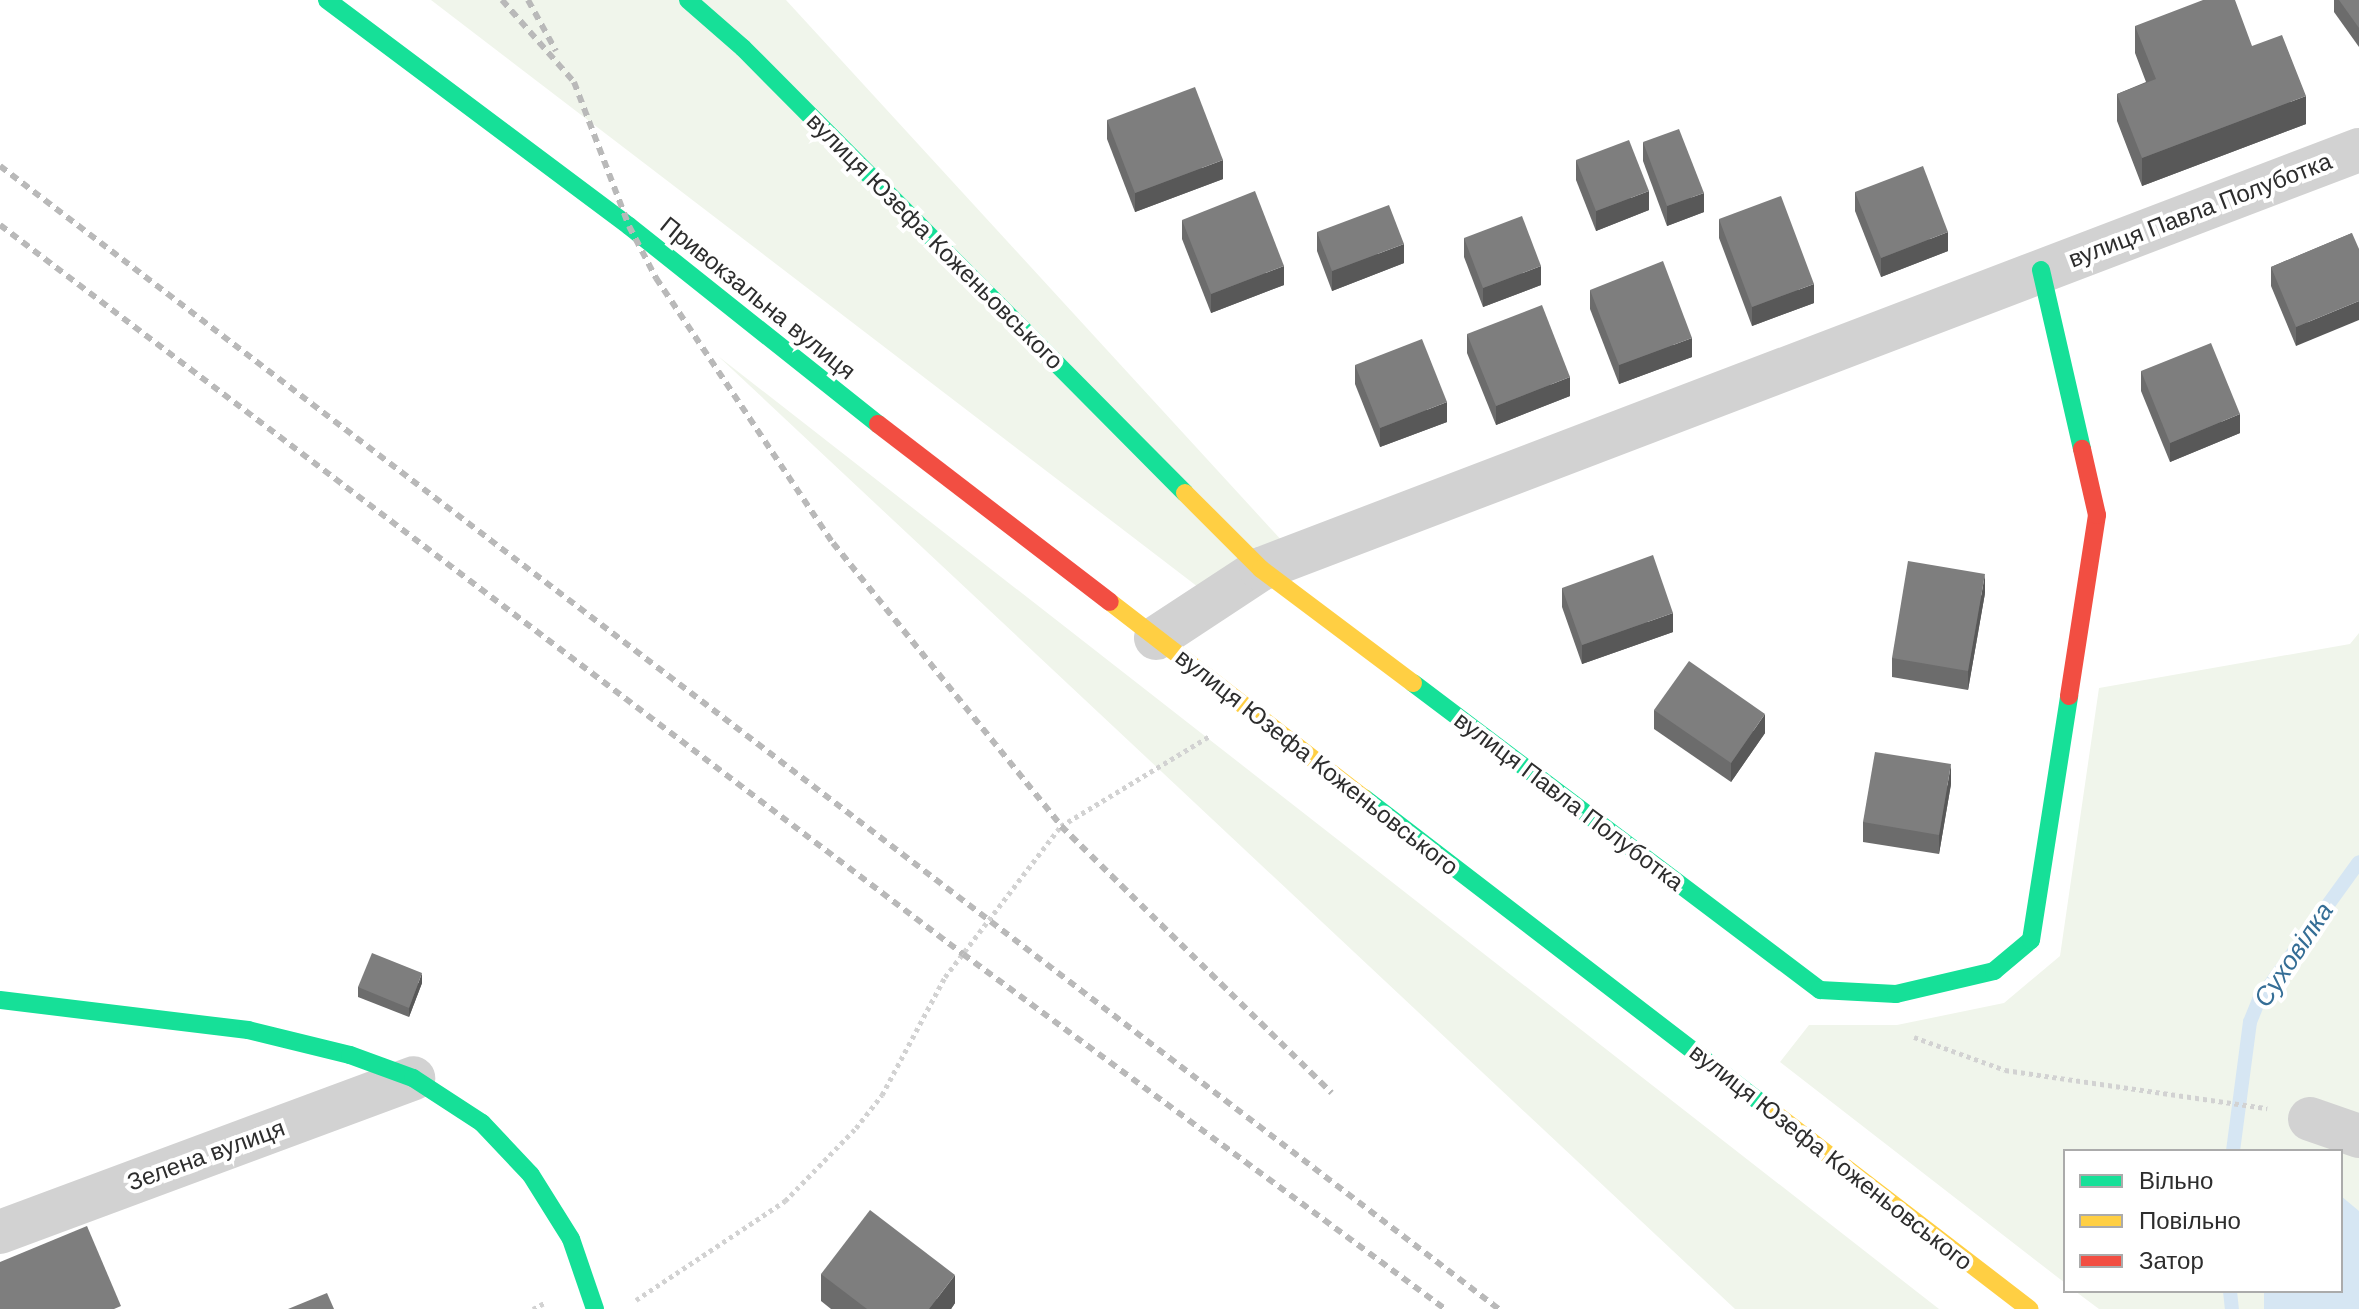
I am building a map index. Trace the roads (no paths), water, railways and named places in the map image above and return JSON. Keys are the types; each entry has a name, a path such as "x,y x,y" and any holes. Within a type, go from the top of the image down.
{"street":[{"name":"Привокзальна вулиця","path":"327,0 629,226 718,301 1156,638"},
{"name":"вулиця Юзефа Коженьовського","path":"688,0 743,48 1261,569 1156,638 2029,1309"},
{"name":"вулиця Павла Полуботка","path":"1261,569 2359,150"},
{"name":"вулиця Павла Полуботка","path":"1261,569 1820,990 1896,994 1994,971 2031,940 2097,515 2041,270"},
{"path":"0,1000 248,1030 350,1055 413,1078 482,1123 531,1175 571,1239 595,1309"},
{"name":"Зелена вулиця","path":"0,1232 413,1078"},
{"path":"2310,1119 2359,1136"}],"water":[{"path":"2343,1198 2359,1211 2359,1309 2264,1309 2264,1293 2343,1293"}],"waterway":[{"name":"Суховілка","path":"2233,1149 2250,1022 2259,1000 2359,862"},
{"name":"Суховілка","path":"2230,1293 2232,1309"}],"railway":[{"path":"502,0 574,82 629,226 656,278 833,543 1061,826 1332,1093"},
{"path":"528,0 556,51"},
{"path":"0,166 1499,1309"},
{"path":"0,225 963,954 1445,1309"}]}
